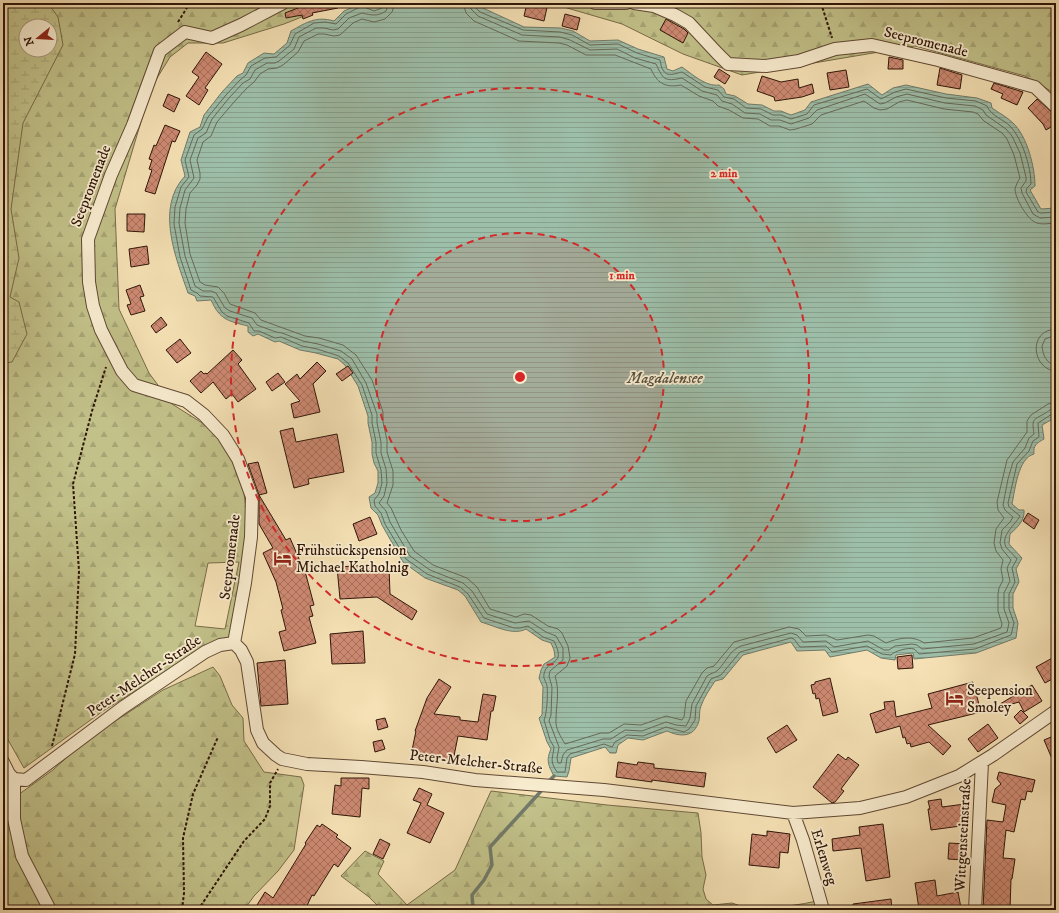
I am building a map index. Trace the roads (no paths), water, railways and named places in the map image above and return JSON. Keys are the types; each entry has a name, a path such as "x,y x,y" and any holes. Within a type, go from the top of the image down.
{"street":[{"name":"Seepromenade","path":"234,643 245,583 251,537 252,497 238,459 223,435 204,415 186,401 134,385 122,371 101,330 93,306 90,282 88,239 111,175 141,106 160,51 185,32 212,38 283,3"},
{"path":"595,3 626,3"},
{"name":"Seepromenade","path":"634,3 654,6 675,14 689,23 728,64 766,66 799,62 835,49 872,45 938,60 1035,87 1056,107"},
{"name":"Peter-Melcher-Straße","path":"14,779 26,780 139,697 206,652 220,645 234,643 241,650 247,662 257,730 263,743 282,759 307,764 420,772 475,780 604,790 793,813 860,808 906,797 959,776 1056,711"},
{"path":"3,762 9,774 14,779 14,819 22,856 50,910"},
{"name":"Wittgensteinstraße","path":"975,910 982,762"},
{"name":"Erlenweg","path":"793,813 803,840 823,910"}],"water":[{"name":"Magdalensee","path":"362,3 374,7 384,3 477,3 483,8 524,27 561,28 573,31 590,41 618,40 638,49 664,57 667,69 673,71 682,67 704,82 719,85 724,89 726,94 735,96 748,104 762,105 774,111 781,111 791,115 805,110 811,102 868,84 882,95 893,88 906,85 946,94 977,98 991,103 992,108 1013,123 1026,144 1032,161 1035,186 1030,190 1041,209 1055,208 1056,210 1056,344 1051,346 1056,360 1056,389 1054,390 1056,396 1056,408 1054,410 1056,416 1042,425 1044,439 1036,445 1034,448 1034,454 1024,462 1021,468 1016,483 1012,504 1019,510 1024,510 1022,520 1010,534 1009,544 1022,558 1016,569 1019,582 1013,594 1013,608 1018,623 1016,638 976,653 914,659 913,653 896,655 895,660 881,658 867,650 830,657 825,650 797,651 791,642 743,655 723,679 715,681 707,693 700,709 697,727 694,731 686,735 682,735 667,731 643,740 628,738 618,745 616,753 610,753 605,747 571,758 567,777 554,776 548,762 551,749 547,742 539,718 542,715 543,687 539,678 544,664 555,657 551,643 542,640 526,629 521,631 510,631 481,622 465,596 458,590 425,578 403,562 378,515 371,508 369,497 375,493 378,483 378,471 372,454 372,442 368,416 358,386 345,365 338,359 300,350 279,341 275,342 258,334 253,336 248,332 248,326 235,323 221,316 211,300 197,301 195,296 188,293 174,249 170,218 171,203 176,189 185,176 181,160 190,132 200,127 204,115 222,92 237,76 243,73 248,63 264,53 274,54 287,43 291,31 302,25 322,19 334,21 344,11"}],"waterway":[{"path":"548,782 554,776"},
{"path":"472,910 472,895 484,880 492,865 490,847 543,789"}],"place":[{"name":"Frühstückspension Michael Katholnig","path":"283,559"},
{"name":"Seepension Smoley","path":"954,699"}]}
